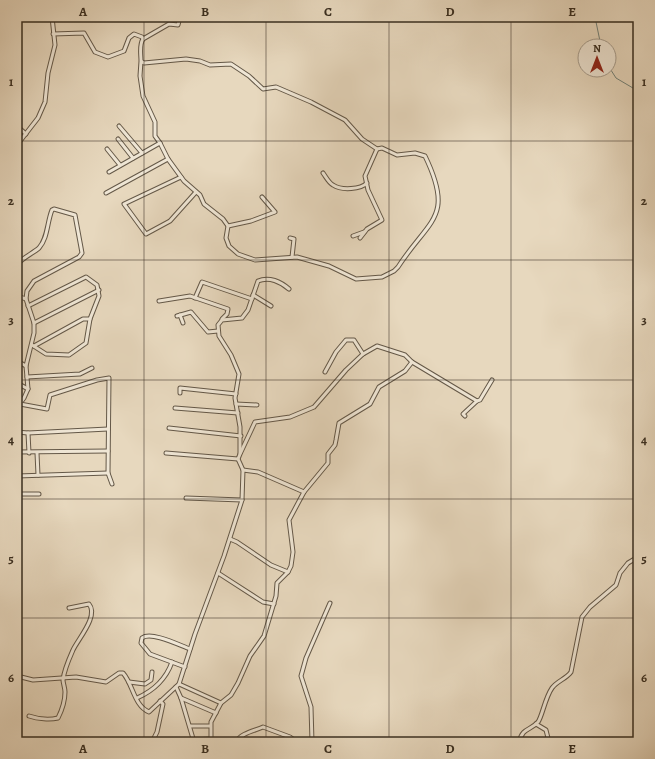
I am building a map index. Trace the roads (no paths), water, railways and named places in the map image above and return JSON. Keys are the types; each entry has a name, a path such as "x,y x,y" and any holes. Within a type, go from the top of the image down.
{"street":[{"path":"17,145 38,118 45,102 48,73 54,54 52,17"},
{"path":"141,61 148,63 186,60 200,61 210,65 231,64 249,76 263,89 276,87 311,102 345,120 352,126 352,129 362,139 378,149 382,148 397,154 415,153 425,156 435,177 437,188 437,211 430,226 398,267 394,271 382,277 350,278 329,266 297,257 255,260 238,254 232,250 227,242 228,226 223,219 204,204 200,195 181,177 168,159 155,136 155,122 143,96 140,76 141,42 143,39 169,24 178,25 180,17"},
{"path":"53,34 80,31 84,33 95,52 108,57 124,51 129,38 134,34 142,37 143,39"},
{"path":"17,126 26,134"},
{"path":"119,126 142,152"},
{"path":"118,139 133,158"},
{"path":"109,172 160,143"},
{"path":"107,149 120,165"},
{"path":"353,236 364,232 382,220 368,190 368,182 365,176 378,149"},
{"path":"106,193 168,159"},
{"path":"322,173 332,185 338,187 353,188 365,185 368,182"},
{"path":"181,177 124,204 146,234 170,221 196,192"},
{"path":"228,226 251,221 275,212 262,197"},
{"path":"17,265 26,256 38,248 44,240 48,220 52,210 54,209 75,215 82,253 79,257 34,281 27,291 26,299 34,323 33,345 26,366 28,389 18,406 47,408 50,394 97,380 110,378 108,473 112,484"},
{"path":"360,238 364,232"},
{"path":"290,238 294,239 292,257"},
{"path":"28,306 86,276 97,285 99,290 99,296 90,319 86,343 80,349 69,355 46,354 33,345"},
{"path":"222,320 242,318 258,281 263,278 280,282 289,289"},
{"path":"195,298 202,282 252,297 271,306"},
{"path":"34,323 99,290"},
{"path":"159,301 184,295 228,309 228,314 218,325 218,331 219,336 231,355 239,374 236,404 241,436 240,454"},
{"path":"17,296 26,299"},
{"path":"183,323 178,315 191,312 208,332 218,331"},
{"path":"33,345 83,319 90,319"},
{"path":"325,372 336,352 346,340 354,340 363,354"},
{"path":"17,676 34,680 88,678 106,682 119,673 123,673 144,709 149,712 176,687 179,684 185,667 190,649 230,539 242,500 243,470 238,459 255,422 290,417 314,407 346,370 363,354 377,346 405,355 412,362 477,401"},
{"path":"17,361 26,366"},
{"path":"176,687 181,698 194,741 211,741 210,726 221,703 231,695 250,656 264,636 274,604 277,583 288,572 293,552 289,520 304,492 328,463 328,454 335,445 338,423 370,404 379,386 405,371 412,362"},
{"path":"27,377 80,374 92,368"},
{"path":"465,416 463,414 480,400 492,380"},
{"path":"17,383 28,389"},
{"path":"180,393 180,388 236,394"},
{"path":"236,404 257,405"},
{"path":"175,408 238,413"},
{"path":"169,428 241,436"},
{"path":"17,432 28,433 108,429"},
{"path":"28,433 29,453"},
{"path":"17,452 37,453 108,451"},
{"path":"37,453 38,475"},
{"path":"166,453 238,459"},
{"path":"243,470 268,476 304,492"},
{"path":"17,476 108,473"},
{"path":"17,494 39,494"},
{"path":"186,498 242,500"},
{"path":"230,539 237,542 271,565 288,572"},
{"path":"519,742 523,732 536,724 540,719 545,701 552,687 567,678 571,672 582,617 590,607 616,585 620,573 628,563 638,557"},
{"path":"218,573 263,602 274,604"},
{"path":"312,742 311,707 301,676 306,658 330,603"},
{"path":"30,716 35,718 58,718 64,702 64,678 74,648 91,620 92,610 90,604 69,608"},
{"path":"185,667 150,654 141,642 142,638 145,635 153,636 190,649"},
{"path":"137,698 144,695 161,681 167,674 172,662"},
{"path":"129,682 148,683 151,680 152,672"},
{"path":"179,684 221,703"},
{"path":"181,698 216,713"},
{"path":"152,742 158,732 163,704 160,701"},
{"path":"536,724 546,730 549,742"},
{"path":"190,726 210,726"},
{"path":"236,742 246,734 263,727 290,737 297,742"}],"waterway":[{"path":"595,17 599,38"},
{"path":"616,78 638,91"}]}
